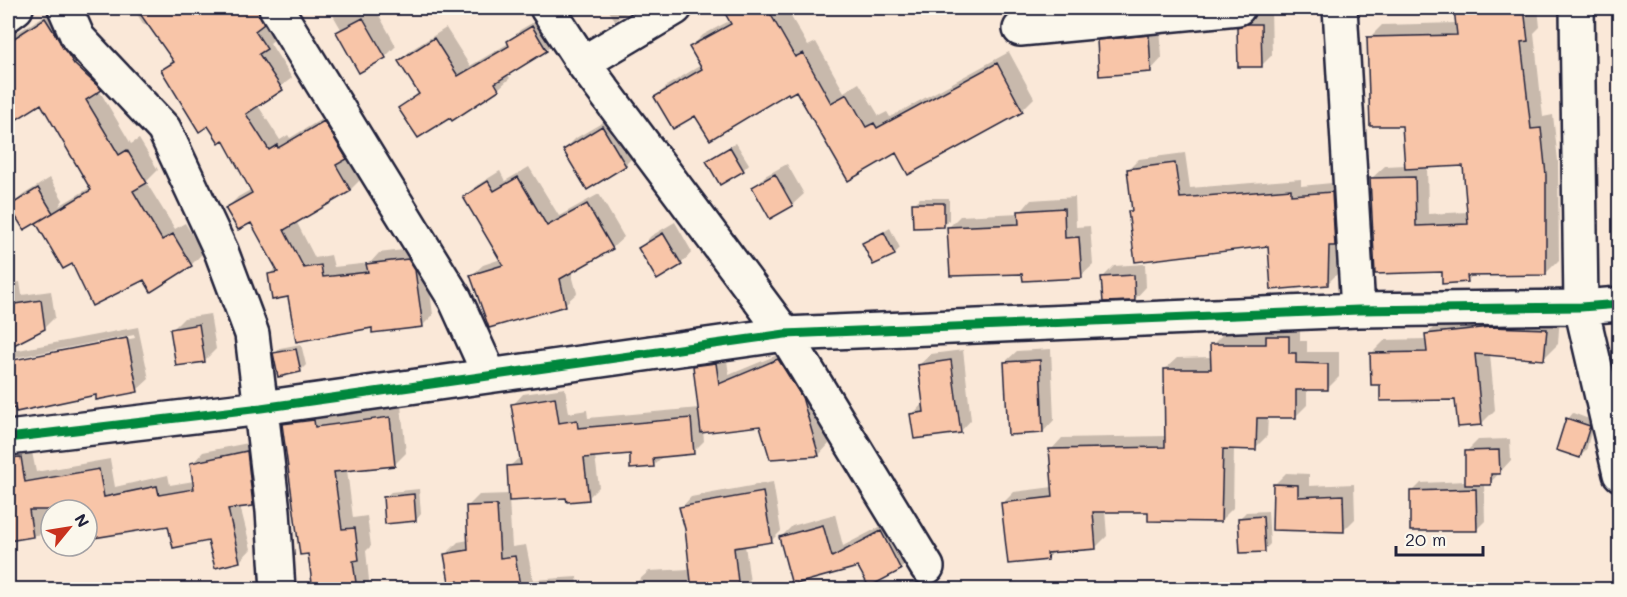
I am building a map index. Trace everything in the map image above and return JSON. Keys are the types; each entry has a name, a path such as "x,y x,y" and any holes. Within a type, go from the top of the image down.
{"street":[{"path":"8,14 16,8"},
{"path":"65,8 78,38 164,129 221,251 252,334 273,511 278,590"},
{"path":"276,8 455,298 489,374"},
{"path":"547,8 583,63 785,334 927,567"},
{"path":"583,63 675,8"},
{"path":"1020,29 1238,8"},
{"path":"1340,8 1358,310"},
{"path":"1576,8 1581,307 1620,474"},
{"path":"8,438 261,408 785,334 1358,310 1581,307 1620,304"}],"building":[{"path":"136,8 257,8 264,24 255,31 267,49 259,54 283,90 246,114 269,150 277,145 278,148 324,121 347,159 336,165 351,191 284,230 304,268 321,265 323,277 368,272 366,264 408,259 415,270 423,327 372,333 372,328 296,342 288,297 272,300 268,274 278,272 251,223 238,230 225,208 252,193 223,140 219,143 208,126 199,132 161,70 174,62"},
{"path":"722,8 767,8 795,57 803,53 831,103 847,94 866,127 874,123 877,128 997,63 1023,112 908,175 896,153 848,181 796,91 789,95 788,93 710,140 695,116 673,129 654,97 702,69 689,47 731,24"},
{"path":"1524,8 1528,41 1521,42 1531,129 1541,128 1546,175 1546,275 1467,276 1468,282 1442,284 1442,272 1375,274 1370,178 1415,177 1416,226 1468,224 1463,166 1405,169 1402,126 1370,126 1367,37 1457,35 1454,9"},
{"path":"45,18 74,64 102,90 86,100 119,155 127,150 147,183 133,191 162,240 173,234 192,266 151,292 144,280 92,306 72,264 63,269 36,223 91,190 41,104 8,125 8,42"},
{"path":"363,18 386,58 359,73 336,32"},
{"path":"1246,24 1261,24 1262,67 1238,67 1237,27"},
{"path":"532,26 547,51 495,83 499,90 452,121 450,118 418,138 398,108 419,94 398,61 434,38 458,76 509,46 507,41"},
{"path":"1149,35 1151,72 1099,76 1097,40"},
{"path":"602,126 626,166 587,190 563,150"},
{"path":"730,147 744,171 720,185 706,161"},
{"path":"1175,163 1180,198 1291,189 1291,195 1332,192 1335,246 1329,246 1328,285 1271,290 1268,246 1135,262 1128,211 1132,211 1127,169"},
{"path":"775,174 793,206 770,219 752,187"},
{"path":"518,177 547,226 587,204 613,249 560,279 566,306 489,328 470,275 503,265 463,197 488,181 494,191"},
{"path":"38,188 53,213 24,230 9,206"},
{"path":"912,203 944,203 944,227 913,228"},
{"path":"1064,208 1065,238 1079,237 1082,278 1023,281 1022,274 950,276 947,227 1019,224 1018,211"},
{"path":"884,232 895,255 873,265 862,243"},
{"path":"663,233 682,265 657,280 638,248"},
{"path":"1134,275 1135,301 1103,302 1101,277"},
{"path":"41,300 45,329 8,348 8,305"},
{"path":"199,324 205,362 176,366 170,329"},
{"path":"1490,327 1547,329 1544,360 1475,354 1482,425 1458,427 1455,400 1380,401 1380,385 1371,385 1370,353 1427,352 1425,334"},
{"path":"1266,336 1289,336 1289,353 1296,353 1296,363 1328,364 1328,390 1296,390 1296,418 1257,418 1256,450 1223,449 1221,522 1148,521 1148,512 1093,512 1096,549 1047,553 1048,560 1008,564 1001,503 1053,497 1049,449 1165,447 1164,369 1211,369 1210,344 1266,344"},
{"path":"127,338 138,392 96,400 96,395 16,412 15,408 8,409 8,361"},
{"path":"296,349 301,372 278,377 273,353"},
{"path":"778,359 802,397 819,456 770,459 760,426 701,433 693,366 716,363 719,384"},
{"path":"951,360 961,433 914,439 910,414 924,412 918,365"},
{"path":"1040,360 1043,433 1008,435 1004,362"},
{"path":"555,397 559,423 577,420 578,428 691,418 694,454 653,458 654,467 630,469 630,454 584,458 589,500 567,502 566,498 509,501 507,466 521,465 511,404"},
{"path":"390,417 395,466 334,472 342,529 355,528 359,560 353,561 357,590 313,590 308,554 300,555 282,424 314,420 315,427"},
{"path":"1566,418 1590,426 1580,458 1556,450"},
{"path":"1499,450 1500,474 1491,474 1491,485 1465,485 1465,451"},
{"path":"247,451 253,506 228,509 240,562 215,568 208,541 173,548 168,526 99,537 99,498 39,498 39,510 29,510 33,537 8,541 8,458 21,457 25,482 99,469 104,497 157,486 159,495 194,489 190,463"},
{"path":"1273,484 1298,485 1298,497 1343,495 1344,532 1272,530"},
{"path":"1476,489 1477,531 1410,531 1410,491"},
{"path":"763,492 772,542 734,548 739,590 692,590 685,529 679,507"},
{"path":"414,494 416,521 385,524 383,497"},
{"path":"497,505 500,558 515,556 520,586 500,590 460,590 458,581 449,582 444,554 468,550 466,506"},
{"path":"1263,516 1265,552 1240,553 1238,518"},
{"path":"823,525 832,557 881,531 901,570 869,587 858,567 792,585 779,537"}],"cycle path":[{"path":"8,438 261,408 785,334 1358,310 1581,307 1620,304"}]}
